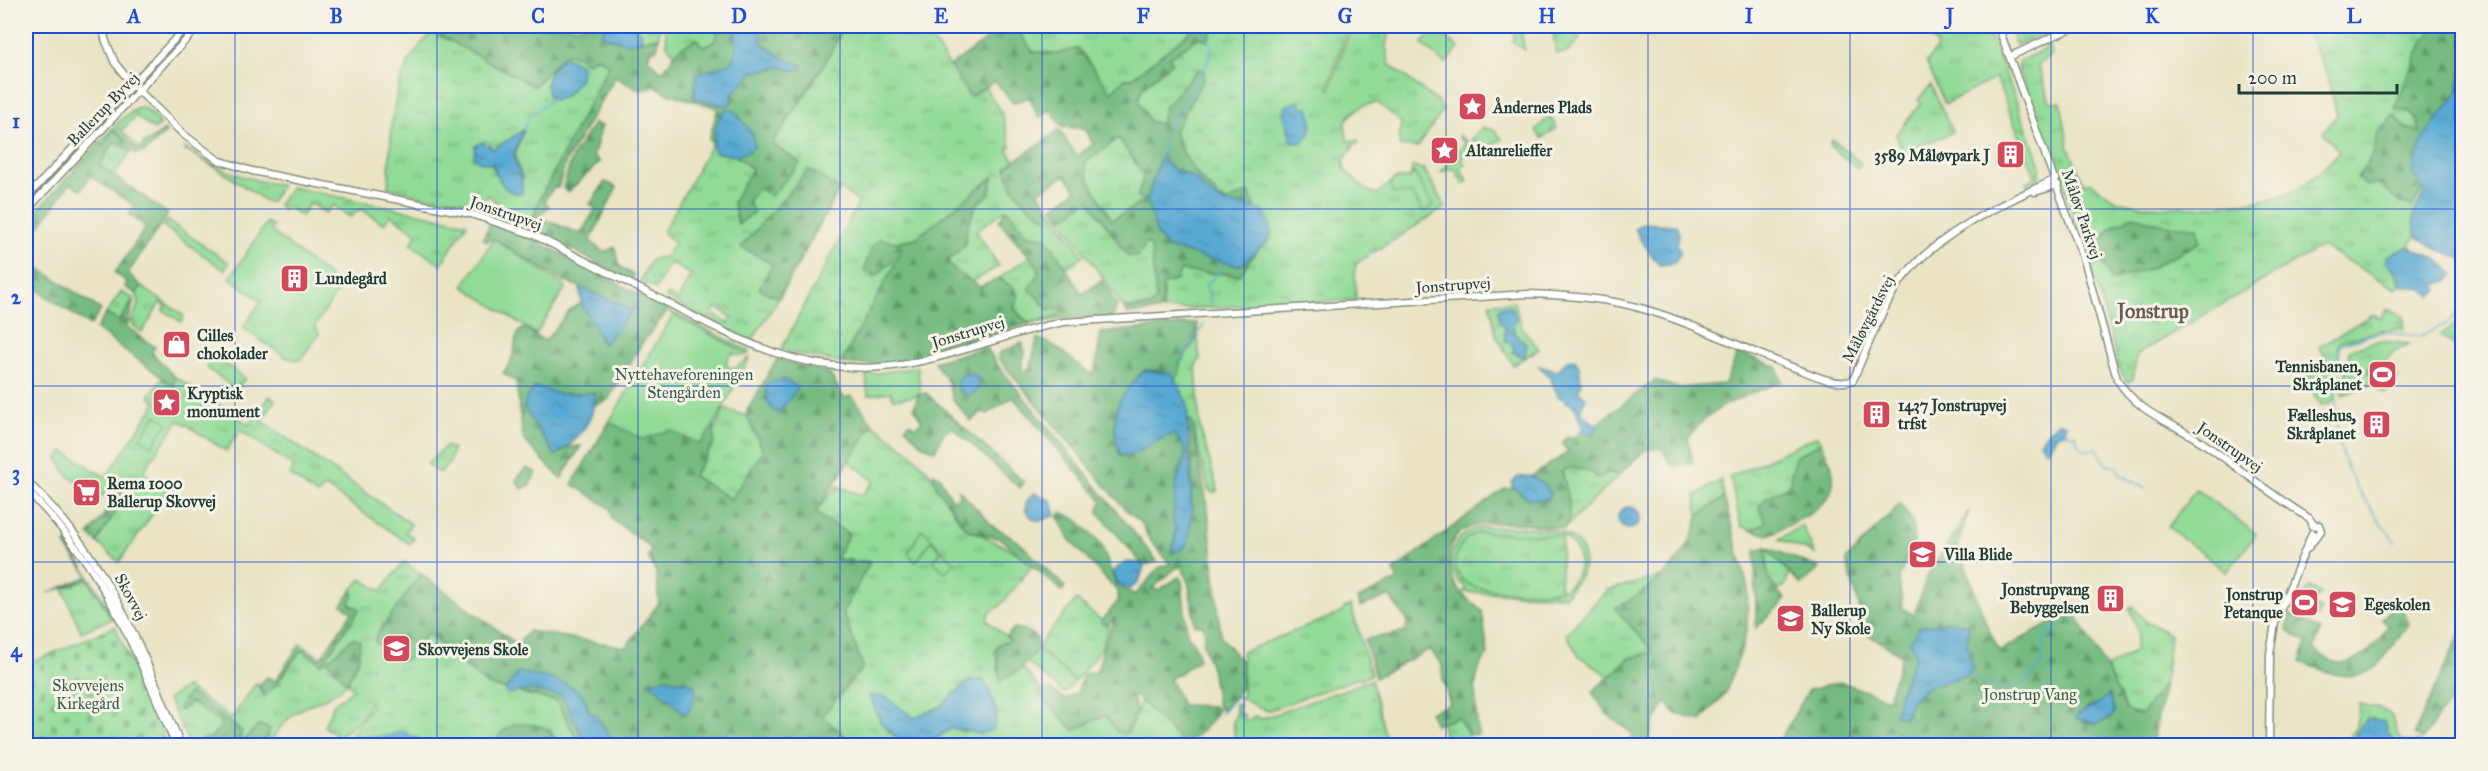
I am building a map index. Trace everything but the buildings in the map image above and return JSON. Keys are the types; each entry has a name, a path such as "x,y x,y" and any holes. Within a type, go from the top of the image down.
{"street":[{"name":"Jonstrupvej","path":"103,26 105,39 115,63 131,83 193,143 234,166 471,214 507,225 555,246 754,347 812,364 861,368 907,363 1022,330 1064,322 1528,294 1576,296 1633,306 1817,375 1842,382 1853,380"},
{"name":"Ballerup Byvej","path":"26,198 131,83 187,26"},
{"name":"Ballerup Byvej","path":"26,211 199,26"},
{"name":"Måløv Parkvej","path":"1998,26 2011,56 2085,263 2117,380 2141,408"},
{"path":"2011,56 2076,26"},
{"name":"Måløvgårdsvej","path":"1853,380 1892,294 1911,269 1958,229 2057,182"},
{"name":"Jonstrupvej","path":"2141,408 2204,444 2301,513 2314,530 2302,554 2273,631 2269,746"},
{"name":"Skovvej","path":"26,481 70,528 109,584 140,645 181,746"},
{"name":"Skovvej","path":"26,490 65,532 95,571 137,653 176,746"}],"green space":[{"path":"430,26 606,26 602,31 637,42 659,37 657,48 650,52 648,59 662,72 680,48 697,39 703,47 715,41 718,30 735,31 736,52 730,63 697,74 693,98 726,106 731,104 732,95 752,73 779,67 797,70 802,65 784,59 740,26 844,26 826,61 772,144 800,163 771,196 759,188 748,201 754,212 738,225 733,202 752,169 736,156 745,151 722,113 712,143 709,139 718,108 667,93 656,86 640,90 615,77 566,161 558,188 554,187 544,201 549,206 530,226 538,203 609,64 597,57 587,63 576,55 564,54 534,86 428,29"},
{"path":"632,26 645,26 650,29 660,26 659,37 641,40 641,33"},
{"path":"665,26 740,26 735,31 718,30 715,41 703,47 697,39 680,48 675,54 667,45"},
{"path":"844,26 923,26 970,97 985,87 1002,113 1011,147 1007,149 1015,160 1006,167 1046,218 1049,208 1083,256 1066,268 1046,237 1029,236 1006,209 976,231 999,266 972,282 952,268 947,261 965,245 967,227 976,205 989,194 993,178 916,238 895,242 880,239 903,251 841,363 781,350 859,202 840,189 779,298 751,342 712,321 716,315 728,324 732,317 716,307 709,320 666,298 668,294 678,300 691,274 669,263 656,289 640,281 651,260 667,256 674,242 663,232 712,143 715,152 736,156 752,168 802,100"},
{"path":"1005,26 1015,26 1033,52 1059,53 1078,48 1111,92 1125,79 1132,78 1189,33 1193,26 1213,26 1208,41 1200,37 1169,57 1172,62 1143,87 1138,100 1149,121 1161,125 1164,108 1197,70 1204,70 1204,79 1174,131 1178,142 1194,171 1226,202 1249,192 1256,210 1241,204 1226,204 1206,191 1197,179 1175,170 1160,159 1147,200 1188,243 1211,258 1240,265 1258,248 1240,275 1180,271 1177,280 1163,285 1162,310 1128,314 1124,308 1150,307 1156,300 1151,246 1146,243 1138,257 1128,256 1089,200 1061,219 1053,208 1076,190 1065,175 1038,192 1049,208 1046,218 1020,197 1008,176 1006,167 1059,130 1077,156 1093,144 1084,128 1062,127 1051,110 1039,118 1029,97 1013,103 995,81 970,97 950,66","holes":["1119,138 1144,175 1137,197 1146,200 1112,220 1089,180 1085,163"]},
{"path":"1015,26 1193,26 1189,33 1132,78 1125,79 1111,93 1078,48 1059,53 1033,52"},
{"path":"1212,26 1348,26 1328,88 1330,89 1351,26 1391,26 1386,45 1389,64 1438,102 1443,110 1418,147 1399,146 1401,122 1378,103 1359,108 1345,122 1347,141 1358,140 1358,144 1351,145 1353,148 1344,160 1344,169 1366,190 1377,194 1395,179 1410,178 1412,167 1424,169 1446,207 1358,262 1355,267 1356,300 1162,310 1163,285 1180,271 1240,275 1258,248 1269,240 1249,193 1226,202 1194,171 1178,142 1174,131 1204,79 1197,70 1164,108 1161,125 1149,121 1138,100 1143,87 1172,62 1169,57"},
{"path":"1505,26 1526,26 1521,30 1525,50 1513,42 1514,33"},
{"path":"1558,26 1564,26 1580,38 1568,52 1556,54 1553,31"},
{"path":"1918,26 1987,26 2041,166 2038,184 2028,187 2026,182 2033,179 2034,173 1996,78 1945,104 1926,62 1937,48 1936,43"},
{"path":"2007,26 2065,26 2016,45"},
{"path":"2302,26 2436,26 2423,42 2394,109 2410,112 2418,122 2421,134 2405,127 2393,115 2377,135 2374,153 2357,178 2389,188 2395,199 2423,191 2424,198 2414,216 2416,236 2409,246 2387,256 2401,285 2396,289 2322,246 2137,354 2133,379 2127,382 2119,368 2100,295 2067,194 2018,69 2020,61 2050,46 2052,55 2038,64 2050,102 2061,102 2069,148 2084,184 2091,182 2116,200 2141,205 2185,207 2237,203 2280,196 2294,191 2313,178 2339,152 2323,132 2337,115 2325,68"},
{"path":"2436,26 2462,26 2463,52 2460,84 2444,140 2429,177 2412,207 2396,199 2380,184 2366,186 2357,178 2374,153 2376,135 2394,115 2405,127 2420,133 2418,122 2410,112 2394,109 2423,42"},
{"path":"433,32 534,86 552,68 545,86 565,57 558,60 564,54 576,55 587,63 597,57 609,64 538,203 530,226 514,214 496,207 494,200 488,195 482,204 450,200 452,202 437,202 438,197 428,198 388,187 392,124 399,84 418,48","holes":["523,131 516,159 523,178 496,175 482,142 487,141 493,150"]},
{"path":"1440,33 1459,48 1445,64 1422,44 1429,34"},
{"path":"1931,85 1953,132 1903,153 1896,135 1921,103 1918,100"},
{"path":"140,107 146,109 161,125 154,130 136,116 121,131 141,149 136,149 113,129 103,146 98,144 122,119"},
{"path":"1550,116 1557,128 1542,138 1536,130"},
{"path":"594,123 602,126 593,156 600,162 568,192 563,188 572,157"},
{"path":"1482,127 1495,130 1502,139 1483,150 1471,140"},
{"path":"113,129 136,149 141,149 143,144 165,130 166,132 145,152 137,154 115,142 99,165 168,214 128,273 141,286 136,294 125,287 127,282 115,273 146,227 129,215 135,206 90,176 81,190 70,183 26,246 26,223 98,144 103,146"},
{"path":"1459,135 1472,146 1461,160 1466,164 1460,168 1468,181 1463,184 1454,168 1441,172 1465,143 1458,137"},
{"path":"1119,138 1144,176 1147,200 1112,220 1089,180 1085,163"},
{"path":"1833,140 1861,163 1857,168 1831,147 1830,143"},
{"path":"115,142 131,151 114,176 99,165"},
{"path":"185,148 231,172 281,185 271,202 267,202 187,150 185,152"},
{"path":"809,169 839,189 779,298 759,289 772,264 741,247"},
{"path":"1414,172 1433,206 1423,212 1412,194 1393,193 1391,184 1395,179 1410,178"},
{"path":"993,177 989,194 976,205 967,227 965,245 948,261 952,268 980,287 999,278 1013,287 1018,295 1014,309 1029,324 911,359 865,365 841,363 901,253 876,276 864,271 872,247 880,239 895,242 916,238"},
{"path":"605,182 617,187 590,241 604,252 615,247 620,267 634,275 631,281 533,229 543,219 580,234 596,209 590,204"},
{"path":"291,187 467,223 441,265 411,244 417,234 391,215 384,224 361,209 350,217 333,205 326,213 310,203 301,216 286,206 283,210 278,205"},
{"path":"1089,200 1128,256 1146,243 1152,246 1157,300 1150,307 1124,308 1061,219"},
{"path":"1007,209 1029,236 1046,237 1082,294 1102,281 1117,305 1113,317 1032,323 1069,311 1047,309 1029,288 1037,277 1039,267 999,221"},
{"path":"2134,216 2163,225 2198,227 2200,242 2153,267 2111,281 2096,246 2111,227"},
{"path":"167,220 229,263 224,270 163,226"},
{"path":"267,222 273,226 271,231 341,286 315,326 319,334 300,360 287,358 243,328 261,301 230,278"},
{"path":"490,223 531,238 668,310 642,343 608,400 596,405 595,393 559,394 535,387 555,455 570,447 581,446 561,479 523,439 516,382 503,373 512,357 516,337 520,331 524,328 545,341 570,310 581,303 580,287 563,281 494,239 486,241 483,238"},
{"path":"494,239 566,287 536,334 463,286"},
{"path":"1030,256 1039,267 1037,277 1029,288 1071,311 1030,324 1014,309 1018,295 1013,287 999,278"},
{"path":"26,259 101,310 90,326 26,282"},
{"path":"141,286 184,316 181,322 163,310 166,306 161,302 142,332 131,324 139,301 136,294"},
{"path":"121,292 134,299 119,322 106,314"},
{"path":"134,299 127,327 155,347 152,353 174,376 174,386 96,329 106,314 119,321"},
{"path":"1514,302 1522,328 1539,349 1513,365 1496,335 1490,303","holes":["1512,322 1522,346 1525,355 1504,334 1505,327"]},
{"path":"2387,309 2404,317 2404,329 2382,330 2339,342 2336,398 2330,404 2321,406 2305,378 2329,363 2319,347 2373,314 2381,318"},
{"path":"668,310 750,351 748,354 673,315"},
{"name":"Nyttehaveforeningen Stengården","path":"673,315 748,354 743,356 731,353 726,362 729,368 736,368 750,357 714,425 700,444 670,430 643,439 609,422"},
{"path":"2462,320 2462,351 2440,335"},
{"path":"1197,323 1198,337 1180,363 1179,375 1174,380 1165,373 1145,370 1127,389 1117,408 1116,442 1120,456 1134,454 1174,434 1184,445 1186,454 1176,485 1175,537 1171,550 1188,542 1192,514 1191,436 1187,427 1188,420 1192,422 1208,510 1221,637 1242,662 1241,689 1222,711 1217,704 1211,668 1203,644 1205,633 1202,625 1195,625 1189,585 1182,567 1176,568 1152,589 1159,590 1179,577 1182,581 1187,634 1196,647 1199,660 1170,679 1182,705 1213,706 1218,709 1216,714 1198,734 1183,743 1135,695 1133,696 1136,711 1129,732 1123,734 1116,731 1105,715 1074,730 1039,695 1039,691 1051,689 1065,699 1077,693 1083,674 1097,672 1104,645 1115,619 1107,625 1101,622 1118,601 1118,592 1069,539 1058,517 1061,512 1076,519 1101,544 1116,585 1135,595 1159,568 1170,564 1148,537 1143,525 1125,509 998,358 999,353 1022,343 1025,352 1021,371 1025,372 1031,366 1037,339 1058,348 1091,374 1095,371 1101,333"},
{"path":"1198,337 1200,360 1196,364 1200,427 1218,490 1213,493 1208,489 1192,422 1188,420 1187,402 1174,380 1179,375 1180,363"},
{"path":"2378,341 2411,344 2394,351 2383,364 2375,360 2367,372 2389,389 2386,394 2371,384 2343,395 2349,352 2354,348"},
{"path":"986,347 996,363 1157,561 1144,566 1098,512 1102,501 1013,397 987,414 982,412 971,421 953,400 948,382 934,362"},
{"path":"1738,352 1777,367 1782,382 1742,397 1707,417 1688,438 1693,463 1673,466 1661,448 1645,450 1620,474 1608,473 1598,478 1581,469 1567,469 1562,471 1569,508 1569,516 1564,529 1494,523 1477,525 1462,531 1453,542 1449,558 1451,575 1458,589 1482,611 1488,655 1482,662 1476,681 1478,735 1469,734 1458,717 1435,725 1430,712 1450,704 1443,680 1442,665 1430,649 1375,678 1365,639 1406,632 1407,620 1389,596 1360,607 1358,599 1398,580 1393,571 1504,489 1514,488 1529,499 1547,500 1550,491 1532,476 1568,452 1562,444 1568,436 1575,438 1584,427 1584,433 1598,426 1597,424 1655,380 1677,388 1725,384"},
{"path":"214,356 245,378 231,399 224,394 230,385 206,367"},
{"path":"777,359 829,373 844,398 852,396 873,424 815,513 849,534 836,559 870,562 843,612 863,667 822,716 855,745 580,745 557,701 487,685 427,633 409,658 398,661 375,642 376,636 421,574 517,644 529,631 626,647 659,603 656,572 648,558 651,548 612,519 610,508 572,484 609,422 643,439 670,430 700,444 714,425 714,443 693,476 731,499 763,451 747,416 747,411"},
{"name":"Tennisbanen, Skråplanet","path":"2376,361 2399,378 2391,389 2368,372"},
{"path":"918,367 920,392 916,396 893,399 891,392 868,395 866,375"},
{"path":"174,376 249,425 270,396 275,400 262,421 411,524 405,532 414,538 410,544 325,487 317,495 290,475 294,467 240,430 226,451 179,420 143,472 169,491 119,562 97,542 117,509 123,486 113,493 111,500 68,476 58,459 63,451 106,477 156,403 149,396 162,379 174,386"},
{"path":"926,393 1024,482 1020,488 952,427 943,434 935,451 921,444 905,427 910,423 915,427 922,421 914,408 918,395"},
{"path":"724,409 747,416 763,451 731,499 693,476 714,443 714,433"},
{"path":"156,415 168,423 152,446 140,438"},
{"path":"873,424 911,453 928,471 962,525 1017,553 1033,565 999,607 989,613 987,620 1011,641 996,648 1000,681 1022,667 1074,730 1113,710 1131,727 1141,701 1188,741 1184,746 932,745 930,743 952,728 965,732 991,694 983,680 968,681 940,707 914,718 886,697 875,712 890,733 898,738 900,745 855,745 822,716 863,667 843,612 870,562 836,559 815,513 837,486 862,495 874,481 849,461"},
{"path":"1817,436 1821,442 1795,457 1790,485 1764,499 1766,523 1751,530 1741,526 1730,477"},
{"path":"1821,442 1832,468 1833,482 1830,493 1823,503 1803,518 1768,535 1751,530 1766,523 1759,507 1764,499 1790,485 1795,457"},
{"path":"446,446 453,449 449,463 439,473 427,464"},
{"path":"526,468 536,472 530,485 522,489 516,480"},
{"path":"1568,468 1620,474 1564,529 1569,508 1562,471"},
{"path":"933,473 939,476 953,501 958,498 959,490 994,527 1017,540 1065,587 1062,591 1001,539 968,530 936,487"},
{"path":"1721,480 1724,498 1698,516 1696,495"},
{"path":"117,484 123,486 117,509 97,542 89,535 111,505"},
{"path":"2196,489 2256,534 2227,572 2168,527"},
{"path":"1724,498 1748,588 1747,626 1742,648 1726,692 1701,721 1676,714 1666,702 1655,720 1648,739 1654,745 1626,745 1634,735 1607,714 1592,692 1630,658 1653,652 1615,608 1642,592 1668,571 1688,546 1698,516"},
{"name":"Jonstrup Vang","path":"1900,504 1913,522 1914,541 1899,578 1902,608 1914,615 1927,576 1969,511 1958,545 1986,623 1999,651 2074,611 2106,668 2127,712 2142,714 2165,682 2152,745 1898,745 1903,737 1897,731 1893,745 1776,746 1809,690 1841,682 1888,699 1902,655 1867,634 1846,560","holes":["1915,657 1973,669 1966,676 1933,683 1908,704 1900,692","2110,694 2114,712 2096,724 2082,722 2087,708 2098,704"]},
{"path":"1802,525 1815,554 1779,539"},
{"path":"1485,527 1531,528 1564,534 1576,542 1583,553 1582,573 1566,596 1464,592 1465,587 1457,579 1451,560 1457,542 1474,529","holes":["1480,532 1562,536 1575,548 1579,561 1575,578 1567,587 1560,590 1516,592 1479,588 1463,580 1455,565 1456,557 1464,541"]},
{"path":"922,529 955,563 945,572 933,561 941,552 931,541 916,562 908,553"},
{"path":"1484,532 1562,536 1560,590 1499,591 1468,584 1460,577 1456,569 1456,553 1467,539"},
{"path":"67,542 115,617 112,619 88,579 48,593 88,576 65,545"},
{"path":"1766,547 1789,573 1785,586 1777,591 1768,578"},
{"path":"1766,547 1820,568 1801,585 1766,548 1768,578 1785,600 1756,628 1755,550"},
{"path":"404,562 421,574 376,636 375,642 398,661 409,658 427,633 487,685 557,701 580,745 558,745 550,730 503,731 493,745 345,745 372,705 369,702 357,722 337,736 324,726 334,704 353,689 347,683 334,693 291,716 268,745 262,745 269,734 253,730 240,745 235,745 241,736 189,693 178,709 181,710 191,702 220,721 221,726 211,738 192,742 193,745 190,745 168,699 186,687 232,718 256,683 264,696 275,686 301,650 322,664 359,609 348,603 353,595 351,591 361,579 381,591","holes":["359,657 348,682 327,661"]},
{"path":"1660,577 1641,594 1615,608 1654,652 1630,658 1609,676 1579,656 1566,634 1607,590"},
{"path":"88,579 112,619 81,632 63,589"},
{"name":"Jonstrup Petanque","path":"2310,587 2321,594 2311,604 2321,610 2316,618 2296,603"},
{"path":"351,591 354,595 349,604 360,609 322,664 301,650 275,686 264,696 259,685 267,677 275,681 300,644 321,658 352,612 342,605"},
{"path":"1076,600 1109,626 1101,649 1075,681 1041,652 1041,642"},
{"path":"1351,605 1371,675 1267,711 1240,698 1243,695 1242,652 1343,612 1343,609"},
{"path":"2400,605 2409,624 2382,660 2365,673 2336,674 2300,662 2307,642 2287,631 2289,614 2321,630 2314,649 2333,662 2348,662 2356,660 2375,645 2388,625 2382,620 2391,608"},
{"path":"2132,606 2148,624 2170,635 2165,682 2143,714 2127,712 2106,668 2135,651 2138,632 2129,608"},
{"name":"Skovvejens Kirkegård","path":"115,626 167,745 26,745 26,658 35,661"},
{"path":"1014,628 1025,630 1037,638 1038,649 1017,672 1000,680 996,648 1000,643 1010,641 1006,637"},
{"path":"2462,630 2462,690 2441,712 2422,740 2414,734"},
{"path":"353,638 360,641 359,657 347,683 327,661"},
{"path":"1038,649 1075,681 1064,693 1027,662"},
{"path":"1371,680 1386,738 1370,745 1235,745 1233,722 1236,715 1235,704 1239,705 1239,714 1244,715 1245,720 1250,720 1254,716 1261,719"},
{"path":"189,693 242,731 235,745 193,745 192,742 211,738 221,726 220,721 191,702 181,711 178,709"},
{"path":"2359,704 2389,713 2394,720 2399,737 2404,742 2419,742 2419,746 2346,746 2356,726"},
{"path":"1458,717 1473,745 1446,745 1442,723"},
{"path":"515,724 541,726 550,732 558,745 493,745 503,731"},
{"path":"259,725 270,729 262,745 240,745"}],"water":[{"path":"606,26 632,26 641,33 641,40 626,43 601,34"},
{"path":"739,26 748,31 759,30 762,33 760,42 784,59 803,65 797,71 779,67 752,73 732,95 731,104 726,106 693,98 697,74 730,63 736,52 735,31"},
{"path":"565,57 580,64 582,75 570,91 560,99 553,99 548,94 549,75 555,65"},
{"path":"2462,74 2462,259 2437,249 2416,236 2414,216 2424,192 2412,174 2424,136 2459,91"},
{"path":"1299,101 1302,107 1309,107 1312,122 1309,136 1302,143 1292,141 1284,116 1286,105"},
{"path":"726,109 735,111 753,135 754,147 746,153 731,155 714,152 715,130 719,118"},
{"path":"524,130 514,154 522,181 522,194 506,189 493,164 474,158 475,146 482,142 493,149"},
{"path":"1160,159 1175,170 1197,179 1206,191 1225,204 1241,204 1264,211 1272,229 1269,240 1241,265 1167,248 1157,235 1147,200"},
{"path":"1643,223 1676,225 1679,234 1677,245 1681,253 1673,264 1659,265 1635,228"},
{"path":"2409,246 2438,260 2454,274 2448,281 2435,284 2439,289 2432,296 2422,289 2401,285 2398,273 2385,262 2387,256"},
{"path":"580,287 632,310 603,344 581,303"},
{"path":"1503,306 1512,307 1516,318 1512,326 1518,338 1527,343 1525,355 1522,357 1513,352 1514,346 1505,341 1505,327 1500,321 1498,310"},
{"path":"1575,359 1580,375 1581,386 1578,390 1586,398 1581,408 1582,414 1598,426 1593,434 1584,433 1575,407 1558,396 1551,379 1539,366 1558,371 1567,360"},
{"path":"1145,370 1172,373 1187,403 1192,514 1188,542 1184,548 1171,554 1176,534 1173,517 1176,484 1186,453 1184,446 1174,434 1134,453 1120,455 1116,442 1117,408 1127,389"},
{"path":"968,373 976,376 979,384 976,392 968,395 960,392 957,384 960,376"},
{"path":"787,380 798,388 779,413 772,409 768,402 766,385 772,381"},
{"path":"535,387 559,394 595,393 592,412 584,429 571,444 555,455 524,408 526,399"},
{"path":"2059,422 2066,424 2065,433 2057,435 2045,451 2040,442"},
{"path":"1532,476 1545,485 1551,495 1547,500 1529,499 1512,486 1512,482 1518,477"},
{"path":"1034,493 1051,500 1056,515 1040,521 1033,519 1026,511 1026,502"},
{"path":"1629,507 1637,510 1640,518 1637,526 1629,529 1621,526 1618,518 1621,510"},
{"path":"1125,562 1140,563 1144,566 1139,582 1130,589 1118,583 1113,571"},
{"path":"1946,622 1969,625 1967,645 1973,668 1956,679 1926,688 1910,704 1905,718 1895,715 1900,692 1915,657 1910,641 1919,627"},
{"path":"518,672 550,678 572,687 586,701 588,711 597,716 610,737 621,745 587,745 562,696 529,690 507,694 505,691"},
{"path":"666,678 694,684 696,694 689,712 684,714 650,682"},
{"path":"984,680 996,711 993,730 980,734 952,728 930,742 932,745 900,745 898,738 881,723 869,695 886,697 914,718 940,707 968,681"},
{"path":"2110,694 2114,712 2112,718 2096,724 2076,718 2078,714 2098,704"},
{"path":"2367,718 2384,721 2388,733 2395,741 2393,745 2361,745 2357,742 2356,733"},
{"path":"402,731 419,739 422,745 350,745 363,735 382,737"}],"waterway":[{"path":"1160,159 1171,122 1196,84 1209,57 1212,47 1201,26"},
{"path":"524,130 529,116 553,99"},
{"path":"1211,302 1206,285 1220,271 1222,263"},
{"path":"2395,542 2355,484 2340,446 2336,421 2340,344 2382,332 2421,336 2448,323 2462,308"},
{"path":"1178,364 1204,325"},
{"path":"1172,373 1175,368"},
{"path":"2065,433 2076,435 2078,444 2085,450 2096,449 2108,465 2117,467 2120,474 2145,489"},
{"path":"1988,683 2015,691 2041,666 2045,636 2056,627"},
{"path":"1969,674 1980,680"},
{"path":"1220,714 1238,695 1239,698"},
{"path":"1239,703 1240,718"}],"place":[{"name":"Åndernes Plads","path":"1472,107"},
{"name":"Altanrelieffer","path":"1445,150"},
{"name":"3589 Måløvpark J","path":"2011,155"},
{"name":"Lundegård","path":"294,278"},
{"name":"Cilles chokolader","path":"176,344"},
{"name":"Tennisbanen, Skråplanet","path":"2383,375"},
{"name":"Kryptisk monument","path":"166,402"},
{"name":"1437 Jonstrupvej trfst","path":"1877,414"},
{"name":"Fælleshus, Skråplanet","path":"2377,424"},
{"name":"Rema 1000 Ballerup Skovvej","path":"86,492"},
{"name":"Villa Blide","path":"1923,554"},
{"name":"Jonstrupvang Bebyggelsen","path":"2110,598"},
{"name":"Jonstrup Petanque","path":"2304,603"},
{"name":"Egeskolen","path":"2343,604"},
{"name":"Ballerup Ny Skole","path":"1790,619"},
{"name":"Skovvejens Skole","path":"397,649"}],"district":[{"name":"Jonstrup","path":"2153,311"}]}
